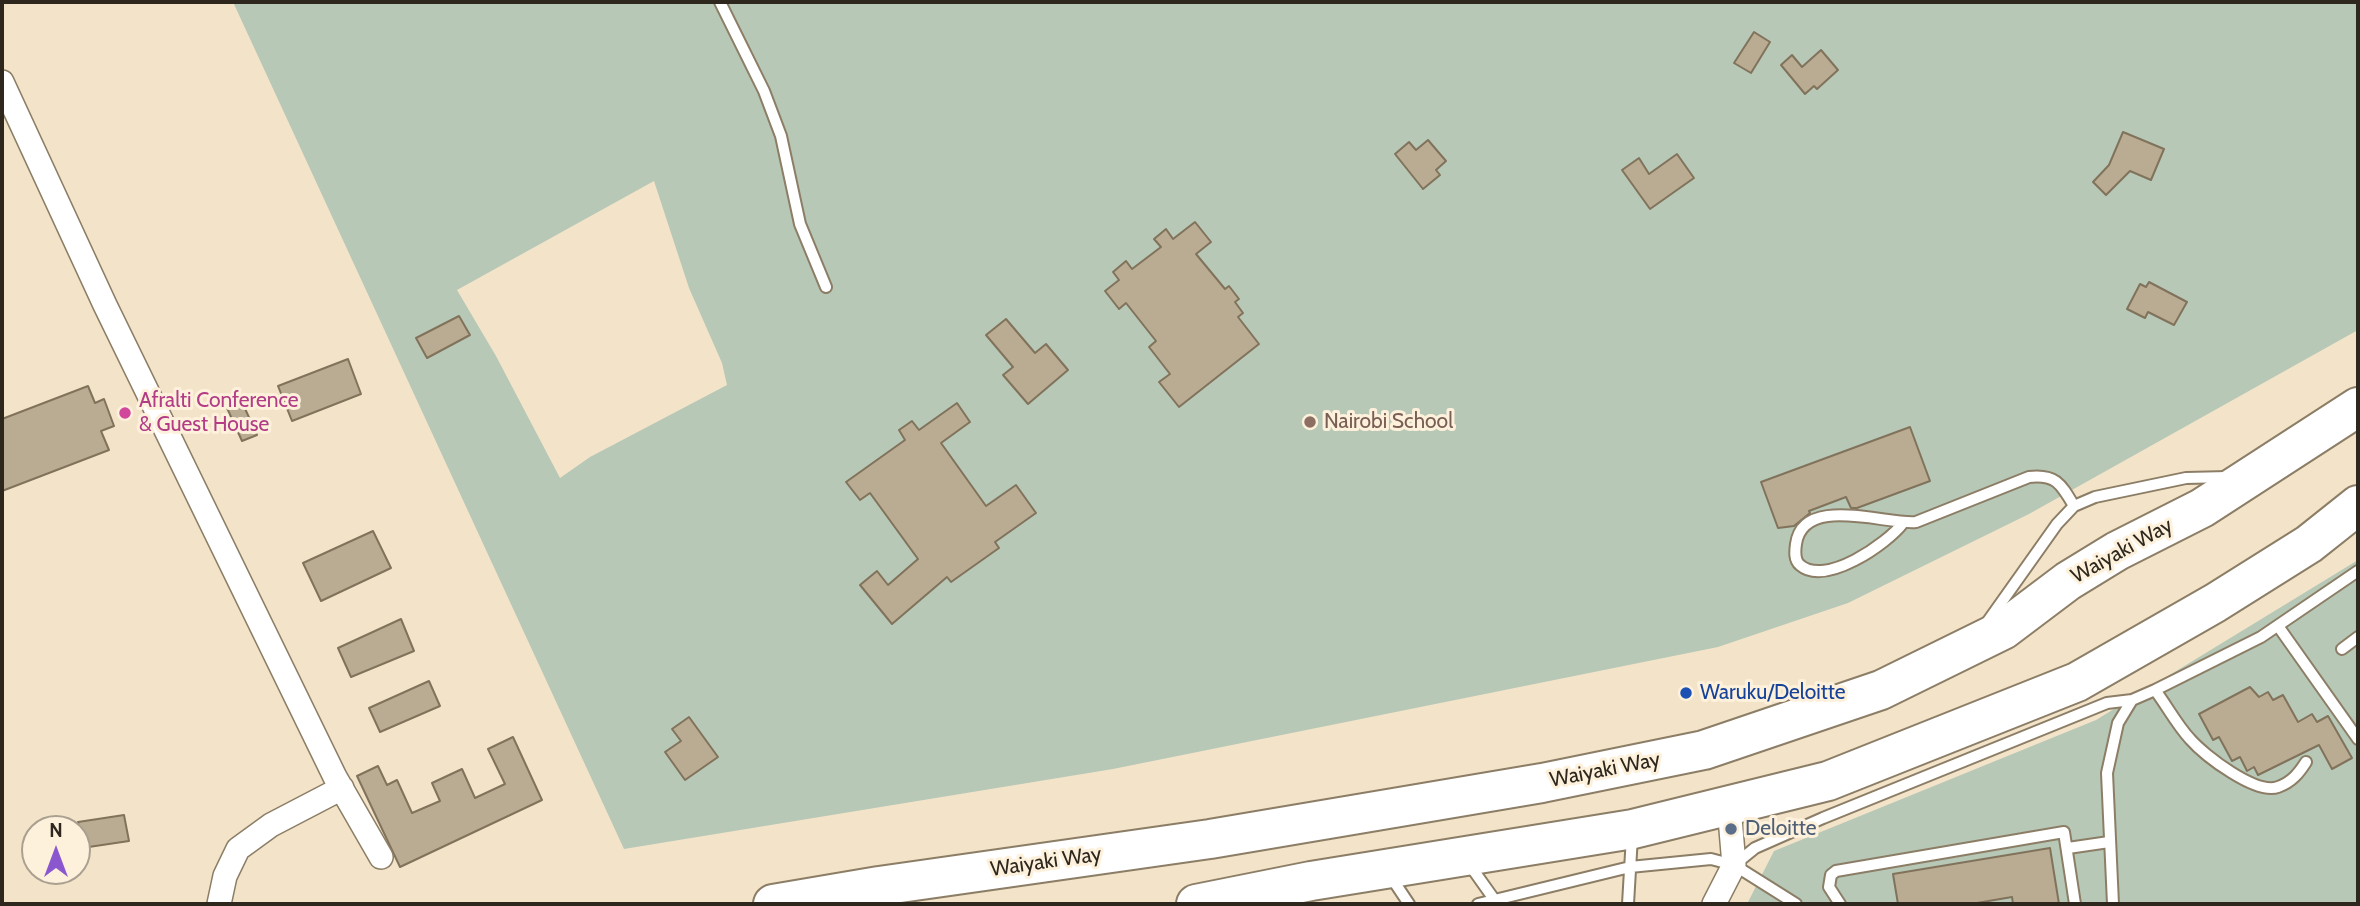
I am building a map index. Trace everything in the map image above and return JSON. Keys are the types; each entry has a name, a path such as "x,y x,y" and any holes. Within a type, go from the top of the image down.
{"highway":[{"name":"Waiyaki Way","path":"773,904 879,886 1210,839 1542,783 1704,750 1881,690 2003,630 2068,580 2202,508 2358,407"},
{"path":"1196,904 1311,881 1633,829 1828,781 2077,682 2215,603 2309,544 2358,505"}],"street":[{"path":"2,82 105,305 342,788 381,857"},
{"path":"219,904 225,876 237,849 271,825 342,788"},
{"path":"1714,904 1734,865 1729,806"}],"lane":[{"path":"720,2 768,102 781,136 800,224 826,288"},
{"path":"1903,523 1894,534 1847,564 1815,571 1801,566 1796,560 1799,532 1811,521 1861,515 1903,523 1916,522 2029,477 2045,475 2054,479 2074,506"},
{"path":"1974,644 2005,595 2057,524 2074,506 2095,497 2186,478 2252,476"},
{"path":"1734,865 1755,848 1823,818 2107,703 2132,700 2155,690 2261,637 2358,571"},
{"path":"2278,625 2358,739"},
{"path":"2342,649 2358,637"},
{"path":"2155,690 2191,740 2227,769 2253,784 2276,788 2298,776 2306,762"},
{"path":"2113,904 2107,773 2119,723 2132,700"},
{"path":"1628,904 1633,829"},
{"path":"1840,904 1829,887 1830,875 1836,871 2064,832 2075,904"},
{"path":"2068,848 2109,842"},
{"path":"1464,857 1496,902"},
{"path":"1478,904 1496,902 1630,867 1711,859 1734,865 1796,904"},
{"path":"1387,870 1409,904"}],"green space":[{"name":"Nairobi School","path":"233,2 2358,2 2358,330 2029,514 1848,603 1718,647 1113,769 624,849","holes":["654,181 689,288 722,363 727,385 590,457 560,478 496,356 457,290"]},
{"path":"2358,560 2358,904 1747,904 1774,851 2096,720"}],"building":[{"path":"1754,32 1770,42 1751,73 1734,63"},
{"path":"1821,50 1838,70 1817,89 1814,86 1805,94 1781,65 1792,55 1802,67"},
{"path":"2123,132 2164,149 2151,180 2130,171 2106,195 2093,182 2109,165"},
{"path":"1428,140 1446,161 1436,170 1440,175 1423,189 1395,154 1409,142 1416,150"},
{"path":"1677,154 1694,178 1650,209 1622,170 1639,158 1649,174"},
{"path":"1195,222 1211,242 1196,254 1225,289 1229,286 1239,299 1235,302 1243,313 1238,317 1259,344 1179,407 1159,382 1170,374 1149,347 1156,341 1126,303 1119,309 1105,291 1119,280 1113,272 1126,261 1132,269 1161,247 1154,239 1166,229 1173,239"},
{"path":"2149,282 2187,302 2174,325 2148,312 2145,318 2127,309 2140,284 2146,287"},
{"path":"459,316 470,335 427,358 416,338"},
{"path":"1006,319 1035,353 1046,344 1068,370 1028,404 1003,375 1013,367 986,335"},
{"path":"348,359 361,394 292,421 278,386"},
{"name":"Afralti Conference & Guest House","path":"88,386 95,403 104,399 114,426 101,431 109,450 2,491 2,419"},
{"path":"242,402 257,435 242,441 227,408"},
{"path":"957,403 970,422 941,443 986,506 1016,485 1036,513 995,542 999,548 951,582 947,577 892,624 860,585 877,571 888,585 918,559 870,493 860,500 846,482 905,440 899,430 912,421 919,430"},
{"path":"1910,427 1930,481 1857,508 1851,508 1846,497 1809,511 1810,513 1794,526 1778,528 1761,482"},
{"path":"373,531 391,568 321,601 303,563"},
{"path":"401,619 414,651 351,677 338,648"},
{"path":"429,681 440,706 380,732 369,708"},
{"path":"2250,687 2259,697 2268,692 2273,700 2283,695 2298,722 2312,714 2317,722 2328,716 2352,758 2332,769 2319,745 2258,775 2254,767 2247,771 2240,757 2232,761 2219,737 2213,740 2199,714"},
{"path":"689,717 718,757 685,780 665,752 681,741 672,729"},
{"path":"513,737 542,800 400,867 357,776 378,766 387,785 397,780 412,813 440,801 432,783 462,769 475,798 505,784 488,749"},
{"path":"124,815 129,841 91,847 91,820"},
{"path":"2050,848 2059,904 2013,904 2012,897 1971,904 1898,904 1893,874"}],"place":[{"name":"Afralti Conference & Guest House","path":"125,413"},
{"name":"Nairobi School","path":"1310,422"},
{"name":"Waruku/Deloitte","path":"1686,693"},
{"name":"Deloitte","path":"1731,829"}]}
